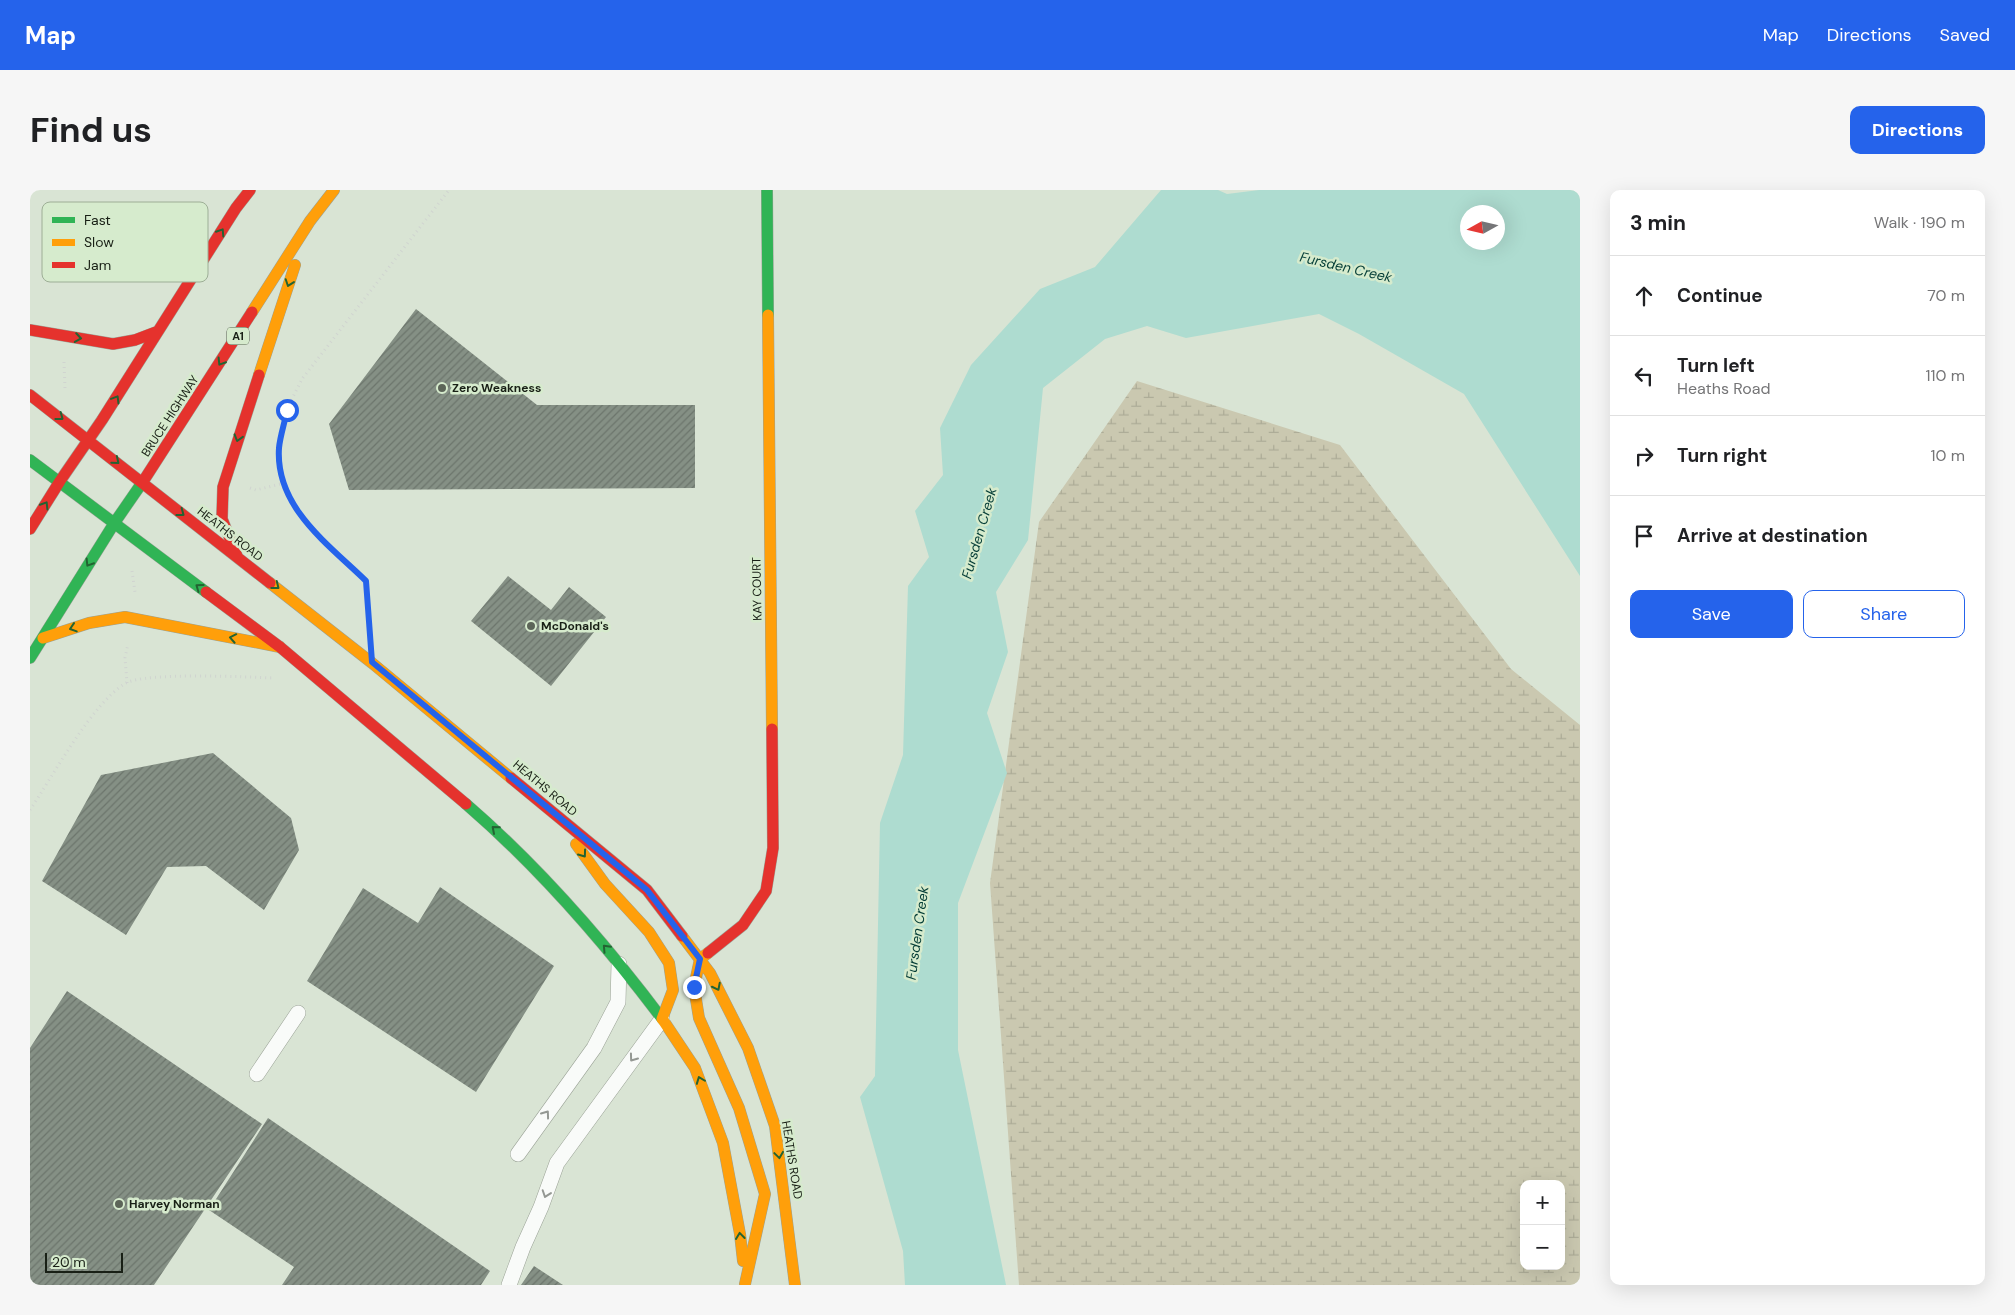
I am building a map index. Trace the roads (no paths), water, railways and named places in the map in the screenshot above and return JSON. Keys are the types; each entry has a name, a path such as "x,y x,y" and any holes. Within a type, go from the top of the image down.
{"main road":[{"path":"208,251 250,190"},
{"name":"BRUCE HIGHWAY","path":"30,658 115,522 206,387 310,220 334,190"},
{"name":"KAY COURT","path":"700,959 743,925 766,891 774,848 767,190"},
{"path":"237,556 222,519 223,487 271,334 310,220"},
{"path":"30,529 102,420 188,282"},
{"path":"30,330 114,344 135,340 156,332"},
{"name":"HEATHS ROAD","path":"30,395 89,439 372,662 647,890 710,973 748,1048 775,1126 795,1285"},
{"path":"30,460 280,647 504,837 619,962 662,1019 695,1068 723,1143 740,1234 745,1285"},
{"path":"43,638 89,623 125,617 280,647"},
{"path":"555,814 605,884 649,932 669,963 673,990 662,1019"},
{"path":"700,959 694,987 699,1018 739,1108 766,1194 745,1285"}],"lane":[{"path":"518,1154 594,1048 618,1002 619,962"},
{"path":"257,1074 298,1013"},
{"path":"509,1285 557,1163 662,1019"}],"water":[{"name":"Fursden Creek","path":"1161,190 1218,190 1227,194 1259,190 1580,190 1580,576 1464,394 1359,334 1319,314 1186,338 1147,326 1105,339 1043,388 1028,540 996,592 1008,652 987,713 1007,773 958,903 958,1050 1006,1285 905,1285 903,1251 860,1097 875,1076 880,823 903,755 908,586 929,557 915,511 943,475 940,428 971,365 1040,289 1095,267"}],"place":[{"name":"Zero Weakness","path":"442,388"},
{"name":"McDonald's","path":"531,626"},
{"name":"Harvey Norman","path":"119,1204"}]}
